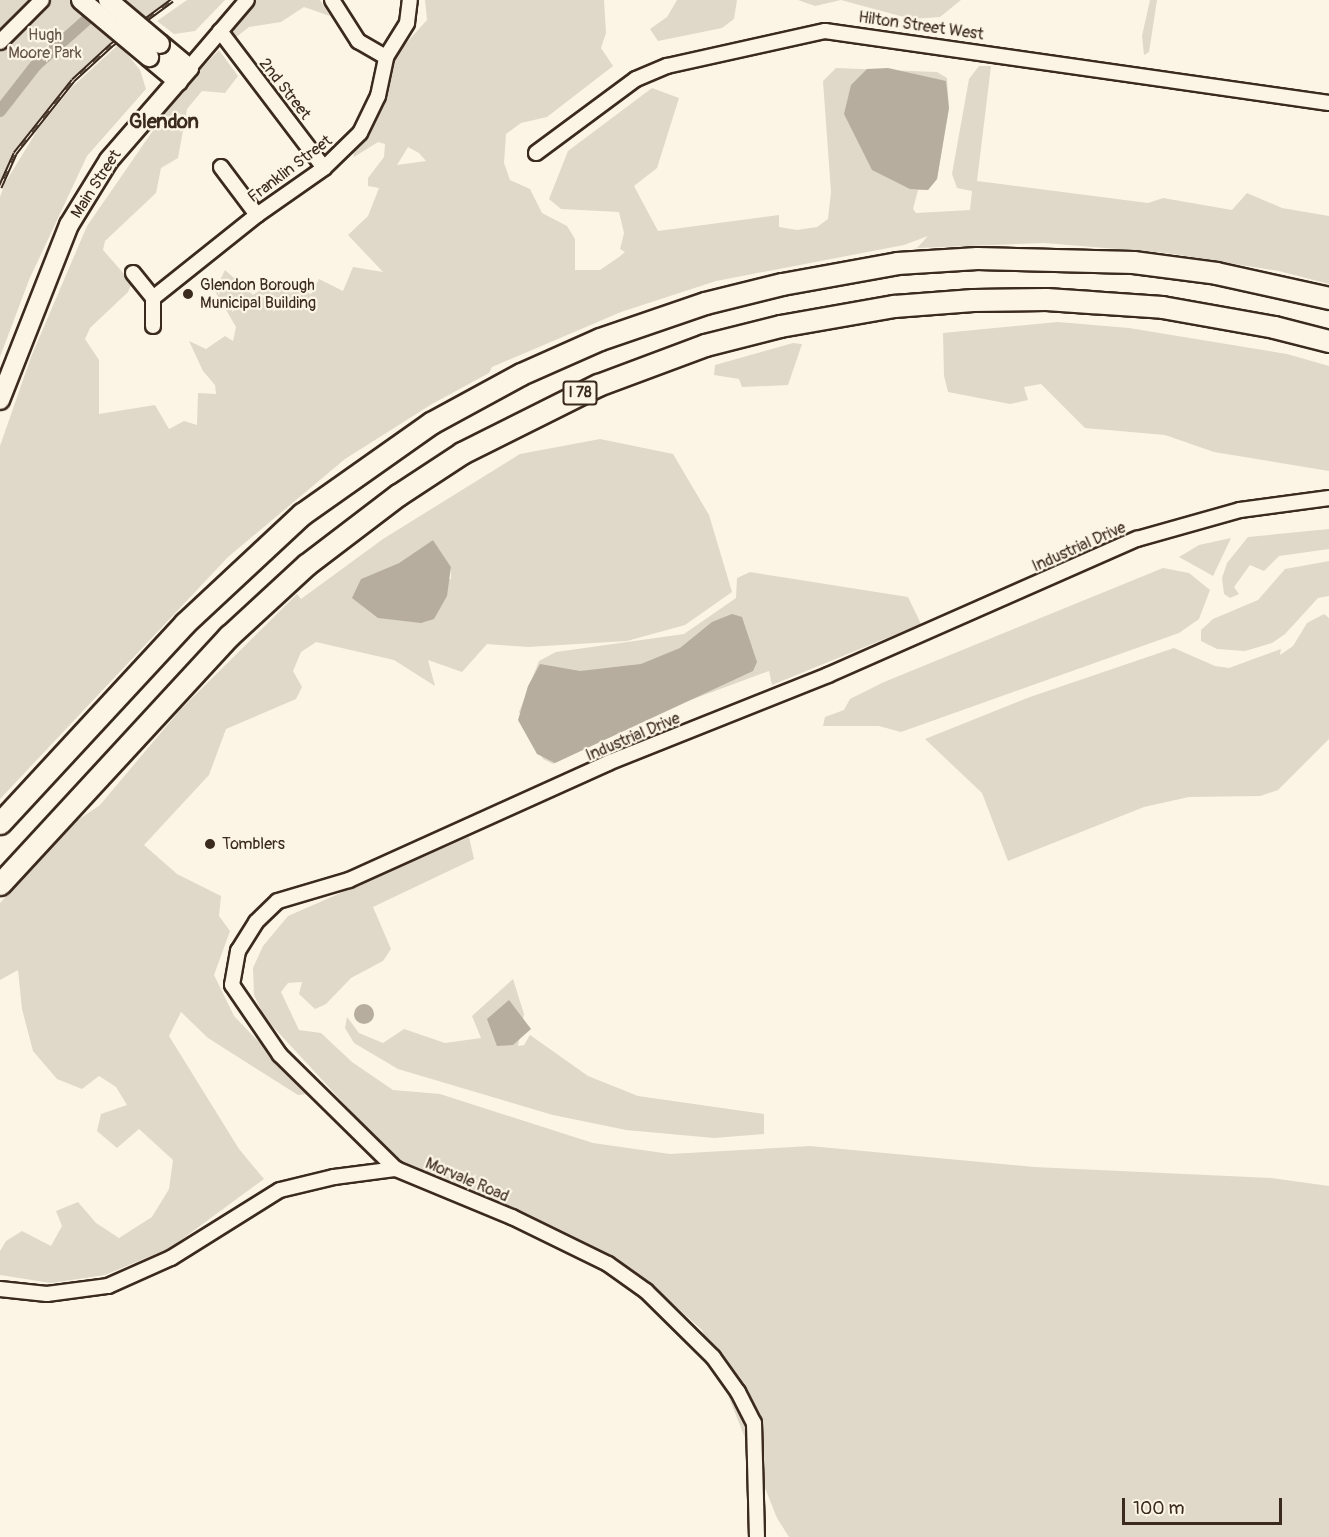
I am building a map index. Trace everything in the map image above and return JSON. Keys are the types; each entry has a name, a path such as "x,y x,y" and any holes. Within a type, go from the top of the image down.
{"highway":[{"name":"I 78","path":"0,823 185,623 302,514 379,457 447,414 521,374 600,339 705,303 782,284 897,264 977,258 1082,259 1163,266 1329,298"},
{"name":"I 78","path":"0,884 223,643 306,565 398,495 462,453 598,385 705,345 780,326 894,306 973,300 1046,299 1162,307 1274,327 1329,341"}],"main road":[{"path":"81,0 155,50"},
{"path":"108,0 155,50 183,75"},
{"name":"Main Street","path":"0,400 69,225 109,160 183,75"}],"street":[{"path":"0,42 42,0"},
{"name":"Main Street","path":"183,75 219,30 247,0"},
{"path":"332,0 358,41 386,57"},
{"name":"Franklin Street","path":"153,297 257,214 324,168 360,133 378,96 386,57 407,23 410,0"},
{"name":"2nd Street","path":"219,30 324,168"},
{"name":"Hilton Street West","path":"536,153 636,79 668,66 825,31 1329,103"},
{"path":"221,167 257,214"},
{"path":"133,273 153,297 153,326"},
{"name":"Industrial Drive","path":"396,1169 280,1055 232,985 238,951 256,922 278,901 349,880 608,763 828,675 1137,539 1240,510 1329,498"},
{"name":"Morvale Road","path":"0,1288 48,1294 108,1286 171,1258 280,1190 334,1177 396,1169 512,1217 608,1264 646,1291 713,1358 738,1392 754,1423 757,1537"}],"green space":[{"name":"Hugh Moore Park","path":"0,0 171,0 111,45 73,80 15,153 0,187"},
{"path":"187,0 225,0 195,31 174,34 157,21"},
{"path":"256,0 320,0 330,16 304,7 281,22 249,27 235,38 230,30"},
{"path":"425,0 604,0 606,33 601,48 613,66 547,117 521,123 506,134 504,163 510,180 530,189 542,213 567,226 575,239 575,270 600,270 619,257 625,252 620,249 624,233 619,212 561,209 549,199 568,151 652,88 679,98 657,168 634,186 658,231 779,215 779,227 797,230 817,227 828,219 831,192 823,81 836,68 937,72 947,78 949,108 937,179 928,190 918,190 913,209 916,213 970,210 972,191 957,188 952,174 969,79 979,66 991,66 977,181 1148,203 1163,198 1232,210 1247,193 1282,208 1329,216 1329,284 1279,271 1167,253 1044,243 917,248 928,236 904,245 716,281 621,312 492,367 489,373 432,404 345,459 228,557 0,799 0,446 31,357 87,226 181,90 219,50 238,76 225,93 202,91 187,109 178,158 161,168 156,193 105,241 103,250 132,283 128,292 90,328 85,339 99,360 99,414 155,405 169,429 184,421 197,425 198,393 216,394 215,385 203,371 189,341 206,349 225,336 233,341 236,327 215,291 225,270 253,295 276,280 311,294 319,279 343,291 353,267 383,272 348,235 368,216 379,188 368,186 368,178 384,157 385,144 378,142 354,157 353,151 373,121 398,52 427,20","holes":["408,147 419,153 426,161 397,165"]},
{"path":"677,0 737,0 734,19 722,28 658,41 650,29 667,17"},
{"path":"798,0 841,0 815,6"},
{"path":"841,0 961,0 940,17 911,19"},
{"path":"1150,0 1157,0 1149,52 1144,55 1142,36"},
{"path":"119,44 140,70 146,89 87,156 29,280 0,357 0,197 5,183 38,129 72,87"},
{"path":"1058,322 1129,328 1287,354 1329,366 1329,471 1214,452 1165,435 1085,428 1041,384 1024,387 1028,400 1010,404 948,392 944,376 943,333"},
{"path":"793,343 802,344 788,385 742,387 739,379 714,375 715,365"},
{"path":"600,439 673,454 709,515 732,592 685,625 627,641 528,647 487,644 462,672 428,660 435,686 394,660 316,642 301,652 293,671 302,687 296,699 226,729 209,775 144,845 177,874 221,896 219,916 230,931 214,975 234,1016 309,1094 298,1095 208,1038 181,1012 169,1036 239,1149 264,1179 170,1248 105,1275 51,1283 0,1275 0,1251 6,1241 22,1231 51,1246 62,1226 56,1211 78,1202 96,1223 119,1238 152,1217 169,1189 173,1160 139,1129 117,1148 97,1131 101,1114 127,1105 116,1087 99,1076 82,1089 57,1079 33,1051 22,1009 18,970 0,980 0,903 75,822 100,805 180,710 297,594 301,599 383,539 520,454","holes":["433,540 451,567 451,579 361,579 399,563"]},
{"path":"1329,529 1329,549 1279,556 1264,571 1250,565 1234,587 1239,594 1230,598 1224,594 1222,578 1227,563 1248,537"},
{"path":"1231,538 1213,576 1179,557 1199,545"},
{"path":"1329,561 1329,596 1318,598 1285,634 1272,643 1245,651 1217,649 1201,641 1201,630 1213,619 1258,600 1285,569"},
{"path":"1163,568 1189,573 1210,590 1199,619 1179,633 901,732 879,726 823,726 825,717 844,710 850,699 884,682"},
{"path":"750,572 908,597 921,624 772,685 769,671 669,708 553,764 543,759 519,712 539,661 556,652 684,634 736,598 737,578"},
{"path":"1324,614 1329,618 1329,739 1278,790 1260,796 1189,797 1144,807 1008,861 982,793 925,739 1030,697 1174,648 1215,666 1229,668 1281,649 1280,655 1293,646 1307,623"},
{"path":"469,837 474,859 373,907 391,949 383,961 351,978 326,1004 315,1009 299,994 302,982 288,983 281,992 299,1030 321,1033 352,1062 393,1090 440,1094 593,1143 670,1154 810,1146 1034,1167 1271,1178 1329,1186 1329,1537 789,1537 777,1518 702,1330 645,1279 604,1255 467,1187 396,1160 265,1018 254,995 253,968 263,946 288,916"},
{"path":"513,979 524,1014 518,1046 524,1045 530,1035 588,1076 638,1096 764,1114 764,1134 714,1138 626,1130 553,1115 398,1069 354,1043 345,1028 347,1017 359,1033 383,1043 404,1029 445,1043 481,1038 472,1016"}],"shaded area":[{"path":"888,68 946,81 949,108 937,179 928,190 910,189 872,170 844,114 851,85 867,69"},
{"path":"433,540 451,567 447,596 434,619 421,623 378,618 352,598 361,579 399,563"},
{"path":"732,614 742,617 757,662 753,671 555,763 537,754 518,720 528,686 540,664 580,671 641,664 680,648 712,622"},
{"path":"509,1000 531,1029 513,1045 497,1046 487,1019"},
{"path":"360,1004 368,1004 374,1010 374,1018 368,1024 360,1024 354,1018 354,1010"}],"waterway":[{"path":"0,111 36,65 101,7"}],"railway":[{"path":"0,187 15,153 73,80 111,45 172,0"}],"place":[{"name":"Glendon Borough Municipal Building","path":"188,294"},
{"name":"Tomblers","path":"210,844"}],"district":[{"name":"Glendon","path":"164,121"}]}
